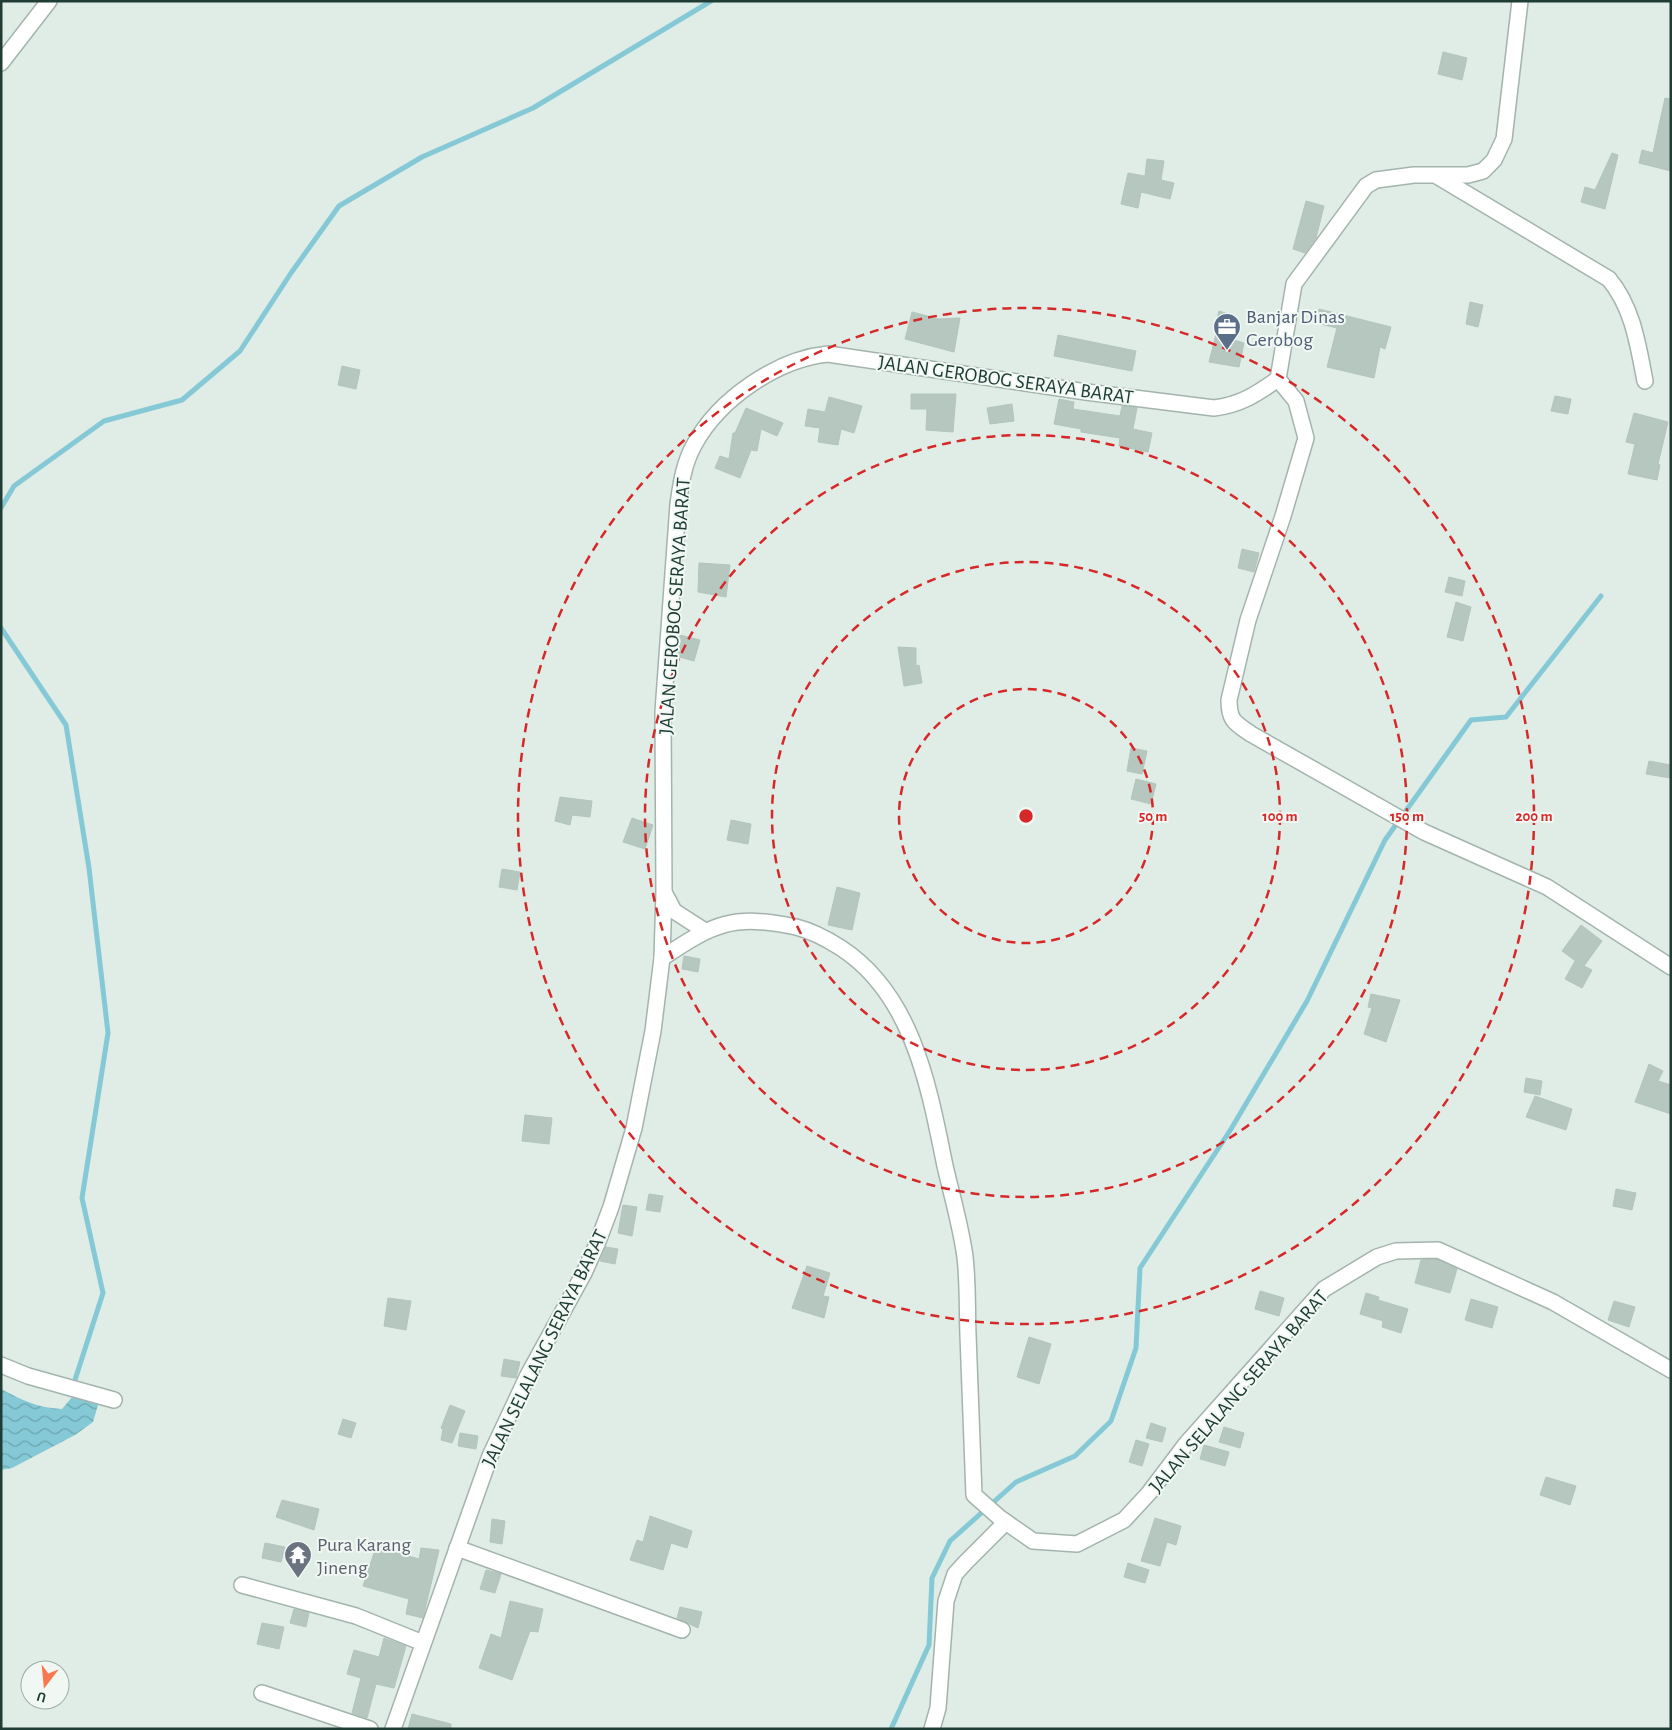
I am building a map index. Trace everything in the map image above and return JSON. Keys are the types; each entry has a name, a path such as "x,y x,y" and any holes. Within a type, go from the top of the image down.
{"street":[{"path":"1,64 49,1"},
{"path":"1520,1 1500,150 1494,160 1483,171 1468,175 1389,178 1376,180 1366,186 1294,284 1278,379 1296,400 1306,438 1283,516 1248,620 1229,700 1229,711 1233,721 1251,734 1424,832 1547,887 1671,967"},
{"path":"1436,175 1609,279 1623,298 1634,327 1645,381"},
{"name":"JALAN GEROBOG SERAYA BARAT","path":"664,892 663,712 680,496 684,471 694,445 706,428 729,403 762,378 813,355 828,354 1086,392 1214,408 1232,406 1248,400 1278,379"},
{"path":"664,892 674,911 706,931"},
{"name":"JALAN SELALANG SERAYA BARAT","path":"393,1729 490,1456 528,1375 584,1273 611,1207 634,1128 654,1031 662,958 664,892"},
{"name":"JALAN SELALANG SERAYA BARAT","path":"706,931 740,920 773,922 804,929 825,938 862,962 887,991 904,1021 929,1090 965,1257 974,1495 1003,1520 1033,1541 1077,1544 1124,1520 1149,1493 1186,1444 1324,1289 1377,1257 1396,1251 1438,1250 1553,1302 1671,1370"},
{"path":"662,958 694,936 706,931"},
{"path":"1,1365 114,1400"},
{"path":"932,1729 938,1708 946,1602 952,1582 955,1574 1003,1520"},
{"path":"457,1548 682,1630"},
{"path":"242,1585 306,1600 356,1616 423,1643"},
{"path":"262,1693 370,1729"}],"water":[{"path":"1,1389 30,1403 62,1409 78,1390 100,1398 93,1422 75,1435 12,1468 1,1470"}],"building":[{"path":"1443,52 1467,58 1462,80 1438,74"},
{"path":"1665,98 1671,99 1671,171 1639,163 1642,150 1653,153"},
{"path":"1612,153 1618,155 1605,209 1581,202 1585,187 1595,190"},
{"path":"1147,159 1164,161 1161,180 1174,183 1170,199 1141,192 1138,208 1121,204 1128,173 1145,176"},
{"path":"1306,201 1324,206 1316,238 1305,253 1293,249"},
{"path":"1470,302 1483,305 1478,327 1466,324"},
{"path":"1319,309 1391,327 1385,349 1380,347 1374,378 1327,367 1337,328 1316,323"},
{"name":"Banjar Dinas Gerobog","path":"1219,311 1235,316 1227,338 1244,343 1239,367 1209,362 1217,330 1214,329"},
{"path":"912,312 939,319 960,318 954,352 905,339"},
{"path":"1058,335 1136,351 1132,371 1054,356"},
{"path":"342,366 360,370 356,389 338,385"},
{"path":"911,394 956,394 953,432 926,430 927,409 911,409"},
{"path":"1555,396 1571,399 1568,414 1551,411"},
{"path":"829,397 862,406 854,433 841,429 838,445 818,442 820,428 805,426 808,409 825,412"},
{"path":"1059,399 1074,402 1073,409 1120,416 1122,406 1137,408 1133,429 1152,433 1148,452 1119,446 1120,438 1081,432 1081,429 1054,424"},
{"path":"1012,404 1014,421 990,424 987,408"},
{"path":"746,408 783,423 777,436 761,429 757,451 751,450 740,478 715,468 720,456 729,459 733,433 735,433"},
{"path":"1634,413 1668,422 1658,464 1660,465 1657,480 1628,474 1635,444 1626,442"},
{"path":"1242,549 1259,553 1254,572 1238,568"},
{"path":"699,563 730,565 726,597 698,592"},
{"path":"1449,577 1465,581 1462,596 1445,592"},
{"path":"1456,602 1471,607 1463,641 1447,637"},
{"path":"680,635 700,640 694,661 676,656"},
{"path":"898,647 916,648 916,666 919,665 922,683 904,686"},
{"path":"1131,748 1147,751 1142,774 1127,771"},
{"path":"1649,761 1671,765 1671,778 1646,774"},
{"path":"1136,779 1156,784 1151,804 1131,799"},
{"path":"560,797 592,801 590,817 572,815 570,825 555,821"},
{"path":"632,818 653,825 645,849 623,842"},
{"path":"731,820 751,824 748,844 727,840"},
{"path":"502,869 520,872 517,890 499,887"},
{"path":"837,887 860,893 852,930 828,925"},
{"path":"1581,925 1602,941 1584,966 1592,970 1582,988 1565,979 1575,961 1577,962 1562,951"},
{"path":"684,956 700,959 698,972 682,969"},
{"path":"1371,994 1400,1000 1386,1042 1364,1034 1372,1008 1368,1007"},
{"path":"1649,1064 1663,1071 1658,1081 1671,1085 1671,1114 1635,1102"},
{"path":"1526,1078 1542,1081 1540,1095 1524,1092"},
{"path":"1535,1096 1572,1109 1566,1130 1526,1117"},
{"path":"525,1115 552,1118 549,1144 522,1141"},
{"path":"1616,1189 1636,1193 1632,1210 1613,1206"},
{"path":"649,1194 663,1196 660,1212 646,1210"},
{"path":"623,1205 637,1207 632,1236 618,1233"},
{"path":"606,1247 618,1249 615,1264 600,1261"},
{"path":"1436,1259 1457,1269 1450,1293 1415,1283 1421,1260"},
{"path":"807,1266 830,1273 823,1296 829,1297 824,1318 792,1308"},
{"path":"1260,1291 1284,1298 1279,1316 1255,1309"},
{"path":"1366,1293 1379,1297 1378,1300 1408,1309 1401,1333 1382,1327 1383,1321 1360,1314"},
{"path":"388,1298 411,1301 406,1330 384,1326"},
{"path":"1471,1299 1498,1307 1492,1328 1465,1320"},
{"path":"1614,1301 1635,1307 1629,1327 1608,1320"},
{"path":"1029,1337 1051,1344 1039,1384 1017,1377"},
{"path":"504,1359 520,1362 516,1378 501,1376"},
{"path":"450,1405 465,1411 452,1443 441,1440 443,1429 441,1428"},
{"path":"343,1419 356,1423 351,1438 338,1434"},
{"path":"1151,1423 1166,1428 1162,1442 1146,1438"},
{"path":"1224,1427 1244,1433 1240,1448 1219,1442"},
{"path":"460,1433 478,1436 476,1449 458,1446"},
{"path":"1136,1440 1149,1444 1142,1466 1129,1462"},
{"path":"1204,1445 1229,1452 1225,1466 1200,1459"},
{"path":"1546,1477 1576,1486 1570,1505 1540,1495"},
{"path":"282,1500 319,1509 314,1530 276,1517"},
{"path":"650,1516 692,1531 687,1548 671,1543 663,1570 630,1560 637,1540 643,1542"},
{"path":"1155,1518 1181,1526 1176,1545 1167,1542 1160,1566 1141,1561"},
{"path":"492,1519 505,1521 502,1544 490,1542"},
{"path":"265,1543 285,1547 281,1562 262,1558"},
{"path":"376,1547 419,1559 421,1548 439,1550 423,1618 406,1614 409,1599 363,1586"},
{"path":"1128,1563 1149,1570 1145,1583 1124,1577"},
{"path":"486,1570 501,1574 495,1593 480,1589"},
{"path":"510,1601 543,1609 538,1632 530,1631 512,1680 479,1668 491,1634 501,1638"},
{"path":"680,1607 702,1612 698,1628 677,1618"},
{"path":"294,1609 309,1613 306,1627 290,1623"},
{"path":"262,1623 284,1627 279,1649 257,1644"},
{"path":"384,1638 406,1646 394,1688 376,1684 367,1718 352,1713 361,1678 347,1674 354,1650 379,1657"},
{"path":"412,1714 451,1724 451,1729 408,1729"}],"waterway":[{"path":"1,508 14,486 104,421 182,400 240,351 291,273 339,206 422,157 533,108 711,1"},
{"path":"891,1729 929,1645 932,1578 950,1541 1016,1482 1075,1456 1111,1421 1136,1348 1140,1268 1231,1129 1307,1001 1385,840 1471,720 1506,717 1601,596"},
{"path":"1,628 66,725 89,868 108,1033 82,1198 103,1293 73,1386"}],"place":[{"name":"Banjar Dinas Gerobog","path":"1227,351"},
{"name":"Pura Karang Jineng","path":"298,1579"}]}
